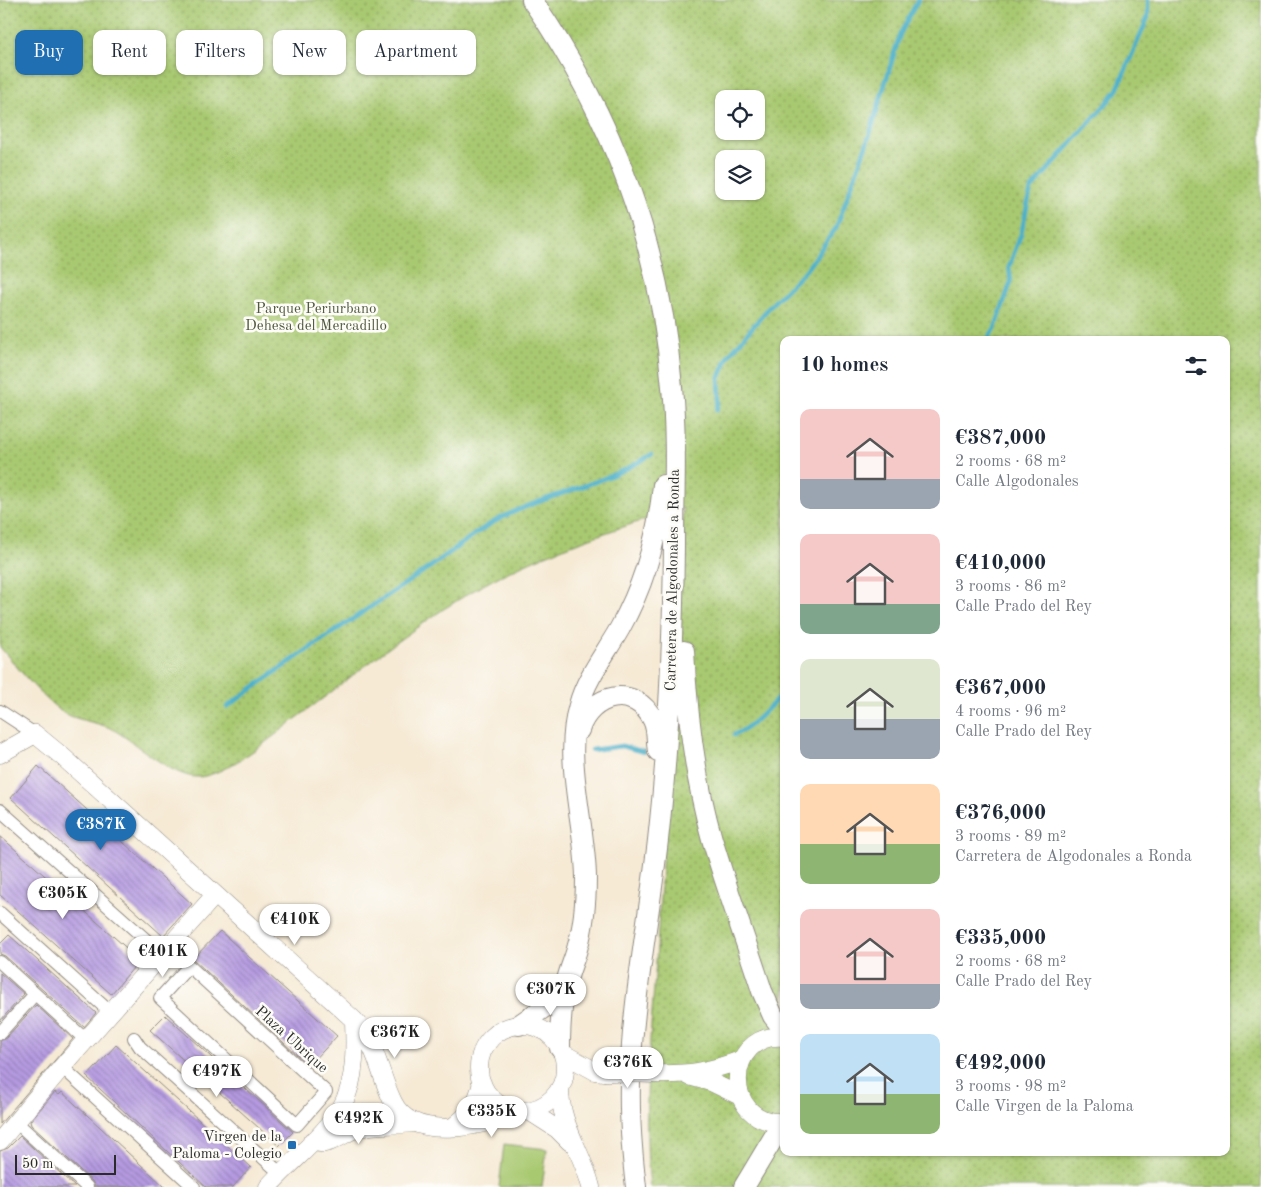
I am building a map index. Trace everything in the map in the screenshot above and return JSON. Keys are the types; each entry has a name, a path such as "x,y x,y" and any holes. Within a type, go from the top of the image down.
{"main road":[{"name":"Carretera de Algodonales a Ronda","path":"532,0 562,43 601,116 634,197 653,261 663,309 673,391 675,442 674,572 669,724 663,791 631,1059 630,1115 636,1187"},
{"path":"561,1051 561,1016 566,983 581,930 586,879 585,849 574,773 575,723 584,691 640,590 652,552 661,509 664,475 675,442"},
{"path":"674,572 683,616 686,698 693,745 712,838 762,991 773,1016 780,1025"},
{"path":"575,739 582,720 590,709 600,702 612,698 624,698 636,702 646,710 655,726 663,791"},
{"path":"519,1025 552,1002 566,983"},
{"path":"744,1187 774,1137 780,1132"}],"street":[{"path":"0,711 35,734 64,757 354,1020 372,1044 397,1110 412,1123"},
{"path":"0,754 35,734"},
{"path":"0,810 162,954"},
{"path":"0,1141 110,1012 215,895"},
{"path":"0,913 110,1012"},
{"path":"0,962 87,1041"},
{"name":"Plaza Ubrique","path":"189,966 326,1092 297,1125 160,998 189,966"},
{"path":"0,1033 36,994"},
{"path":"268,1187 339,1110 347,1095 353,1068 354,1020"},
{"path":"575,1147 557,1129 527,1111 512,1110 499,1104 488,1095 482,1083 479,1070 480,1057 486,1044 495,1034 506,1028 519,1025 532,1026 543,1030 553,1038 561,1051 565,1074 561,1087 562,1116 587,1170 591,1187"},
{"path":"134,1038 140,1047 280,1173"},
{"path":"780,1038 762,1040 750,1048 741,1060 737,1084 740,1096 756,1116 768,1121 780,1122"},
{"path":"561,1051 600,1071 654,1074 687,1075 713,1070 741,1060"},
{"path":"62,1068 194,1187"},
{"path":"312,1141 325,1144 360,1127 412,1123 438,1128 467,1127 541,1107 552,1099 561,1087 600,1071"},
{"path":"687,1075 711,1082 740,1096"},
{"path":"454,1126 467,1116 476,1103 482,1083"},
{"path":"16,1122 87,1187"}],"green space":[{"name":"Parque Periurbano Dehesa del Mercadillo","path":"0,0 1261,0 1261,1187 650,1187 647,1091 683,508 572,545 492,580 423,623 249,754 209,775 198,777 177,772 114,730 70,716 50,702 0,647"},
{"path":"504,1144 547,1149 542,1187 499,1187"}],"building":[{"path":"38,766 192,904 163,936 11,798"},
{"path":"0,836 140,960 111,994 0,895"},
{"path":"220,931 337,1036 309,1066 193,959"},
{"path":"9,935 96,1013 84,1027 5,956 0,954 0,944"},
{"path":"0,973 24,994 0,1021"},
{"path":"36,1005 73,1039 0,1124 0,1041 6,1038"},
{"path":"165,1015 293,1132 279,1146 150,1030"},
{"path":"116,1045 251,1167 233,1187 206,1187 87,1077"},
{"path":"55,1092 59,1095 62,1092 165,1187 95,1187 92,1181 31,1125 30,1121"},
{"path":"20,1136 75,1187 0,1187 0,1151 8,1148"}],"waterway":[{"path":"717,410 720,401 719,379 729,355 771,305 806,270 836,228 868,140 900,34 918,0"},
{"path":"990,336 995,328 1011,282 1009,267 1021,234 1031,189 1117,90 1148,17 1148,0"},
{"path":"227,707 492,523 531,505 613,475 652,454"},
{"path":"734,735 755,721 780,696"},
{"path":"592,750 622,746 644,752"}],"place":[{"name":"Virgen de la Paloma - Colegio","path":"292,1145"}]}
